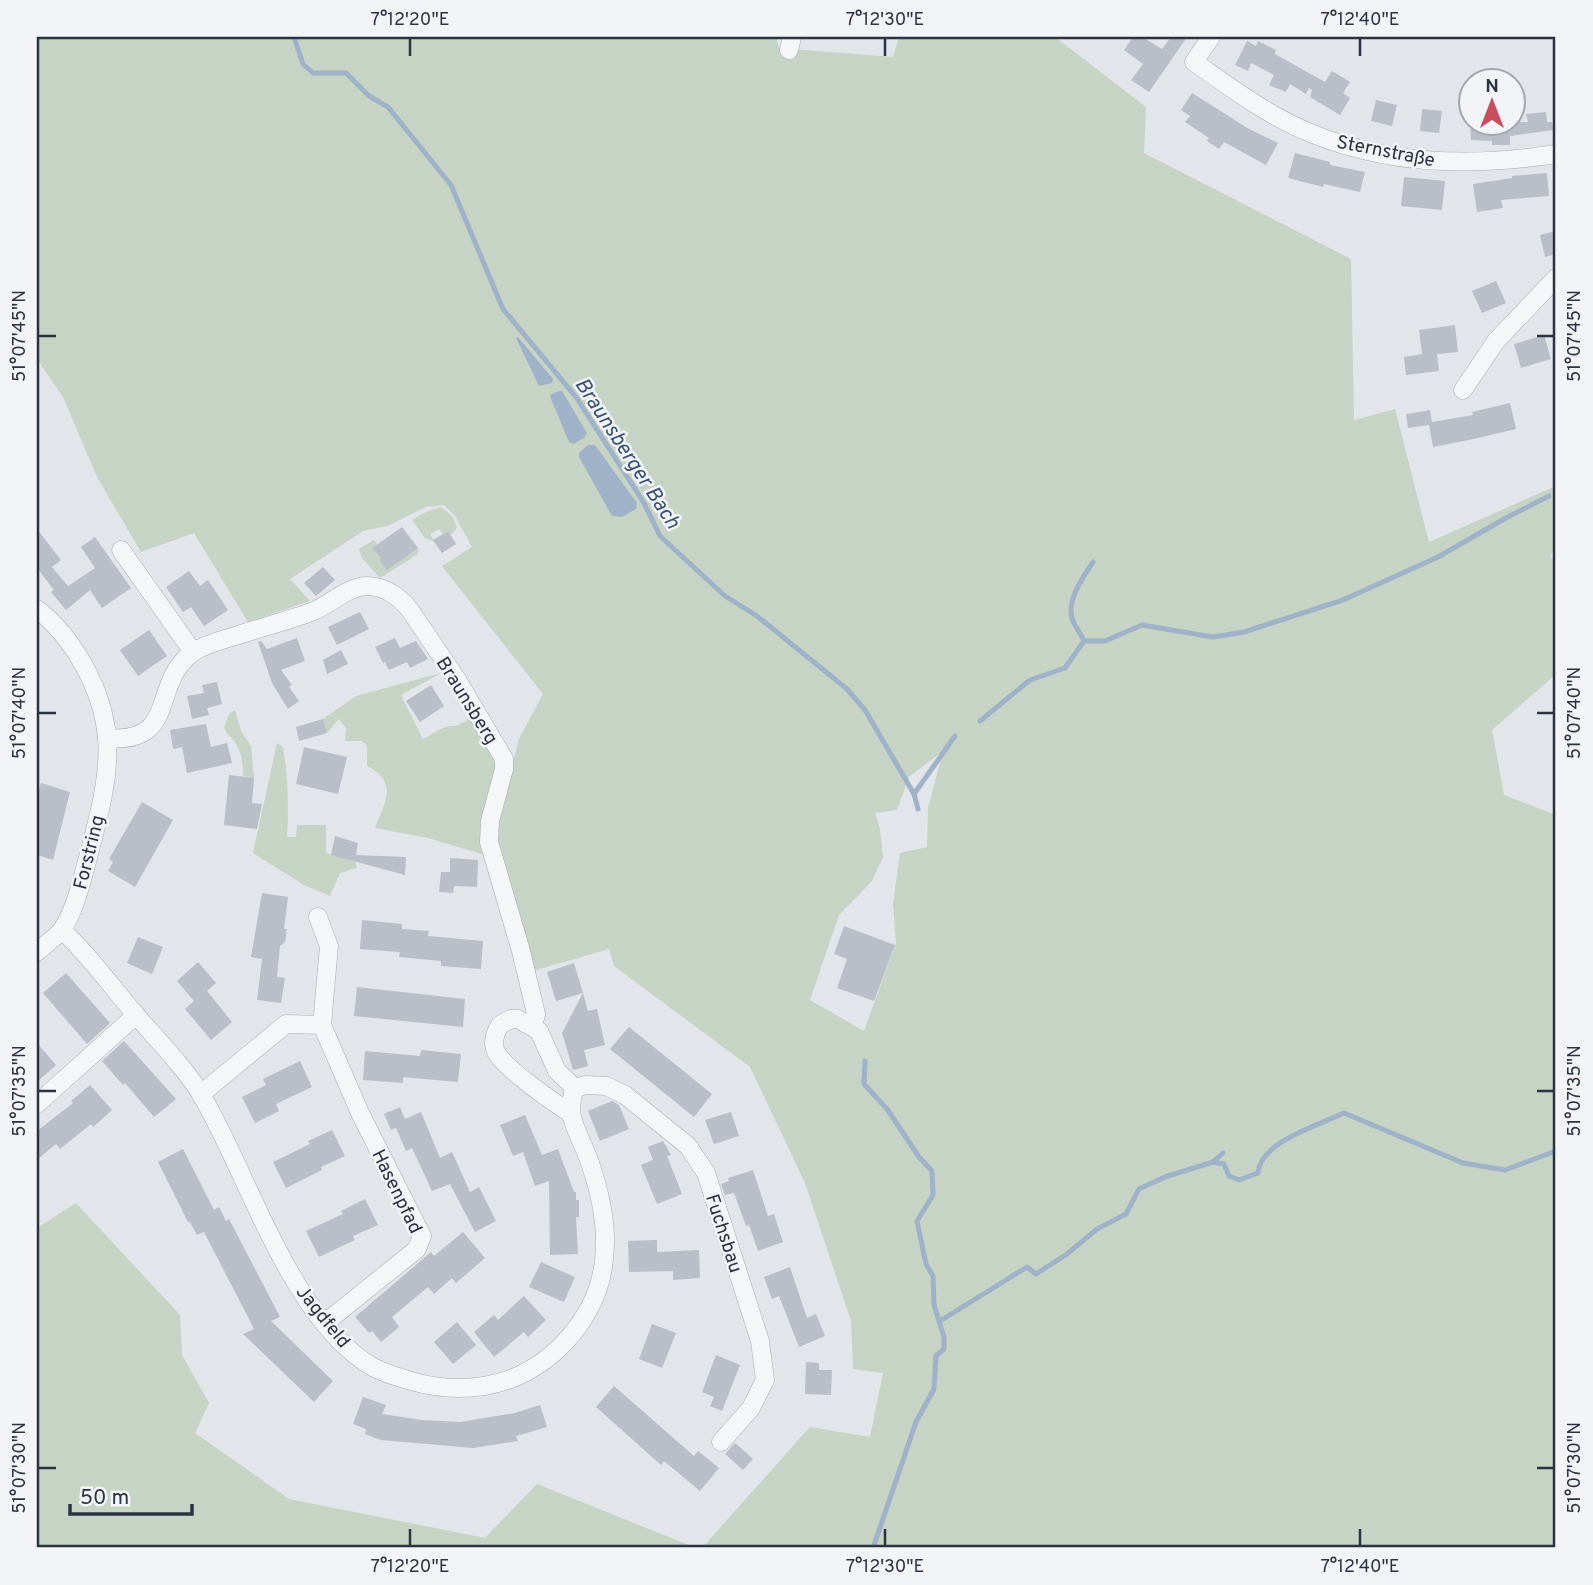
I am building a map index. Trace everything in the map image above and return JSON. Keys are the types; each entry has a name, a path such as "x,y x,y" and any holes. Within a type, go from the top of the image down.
{"street":[{"name":"Sternstraße","path":"1211,37 1194,62 1259,107 1307,132 1349,146 1402,157 1446,161 1493,162 1556,154"},
{"path":"1463,390 1496,341 1556,278"},
{"path":"107,738 131,738 147,732 153,725 171,682 193,652 121,550"},
{"name":"Braunsberg","path":"193,652 315,610 361,586 378,587 393,594 408,606 456,678 504,759 504,769 490,821 489,842 522,951 537,1014 533,1026"},
{"name":"Forstring","path":"37,609 56,625 83,666 93,686 107,738 106,770 94,832 76,898 62,930 37,951"},
{"name":"Hasenpfad","path":"318,917 329,946 322,1025 360,1113 422,1236 417,1249 325,1323"},
{"name":"Jagdfeld","path":"62,930 201,1094 282,1257 310,1303 346,1346 372,1366 396,1377 446,1388 472,1388 494,1384 525,1372 555,1353 590,1308 601,1277 606,1247 602,1208 597,1185 570,1114"},
{"path":"37,1104 136,1015"},
{"path":"518,1019 533,1026 544,1037 557,1071 575,1088 570,1101 570,1114 509,1066 495,1050 496,1031 504,1021 518,1019"},
{"path":"201,1094 286,1024 322,1025"},
{"name":"Fuchsbau","path":"575,1088 586,1085 606,1086 625,1095 688,1146 706,1173 760,1341 765,1380 751,1408 722,1442"}],"green space":[{"path":"37,37 776,37 779,48 893,57 899,37 1055,37 1146,107 1144,153 1351,259 1354,420 1395,409 1429,542 1556,486 1556,547 1550,556 1556,562 1556,674 1492,730 1504,795 1556,815 1556,1548 702,1548 810,1427 870,1437 883,1373 853,1369 851,1321 805,1183 750,1067 614,966 609,949 533,971 499,854 496,832 519,739 543,694 442,566 472,547 455,516 444,505 426,507 387,526 363,531 290,579 310,601 248,622 194,533 141,552 97,477 63,397 37,359","holes":["943,751 928,808 927,847 900,853 893,904 896,943 864,1031 810,1000 839,915 872,881 883,857 875,813 897,810 909,777"]},
{"path":"441,507 453,517 457,528 451,535 448,531 443,534 439,529 430,534 435,542 425,538 412,520"},
{"path":"374,540 377,544 372,548 385,567 389,568 418,548 418,554 380,578 362,558 359,549"},
{"path":"441,673 401,695 423,739 443,728 468,720 465,710 490,743 497,759 485,855 428,838 375,828 387,793 383,779 367,766 367,745 361,741 345,741 346,728 339,719 327,733 323,719 356,696"},
{"path":"235,710 241,731 251,746 254,778 243,776 239,749 224,727 229,714"},
{"path":"277,743 283,747 286,769 287,837 296,837 297,825 326,825 326,853 355,861 357,868 340,873 330,896 304,885 253,853"},
{"path":"76,1203 180,1315 182,1355 209,1403 195,1433 289,1499 485,1538 537,1484 696,1548 37,1548 37,1228"}],"water":[{"path":"518,337 553,379 552,383 539,386 516,338"},
{"path":"562,391 587,433 574,444 569,442 551,399 550,395"},
{"path":"588,445 595,445 637,503 636,509 622,517 612,516 579,457 579,453"}],"building":[{"path":"1133,37 1142,37 1162,49 1171,37 1187,37 1149,92 1131,80 1143,64 1124,50"},
{"path":"1247,41 1256,46 1258,41 1276,50 1275,54 1325,82 1332,71 1350,82 1343,93 1350,98 1340,115 1310,97 1312,90 1309,88 1306,94 1290,84 1286,92 1269,85 1274,75 1251,63 1248,71 1235,65"},
{"path":"1192,93 1249,129 1278,143 1266,165 1224,142 1219,149 1207,141 1209,138 1185,122 1190,116 1181,110"},
{"path":"1376,100 1397,105 1392,126 1371,121"},
{"path":"1422,109 1442,111 1439,133 1420,131"},
{"path":"1546,112 1547,122 1552,122 1553,130 1526,134 1526,114"},
{"path":"1471,136 1510,136 1510,145 1492,145 1492,141 1471,140"},
{"path":"1295,153 1330,162 1330,165 1365,172 1360,192 1324,184 1323,187 1288,178"},
{"path":"1547,173 1549,196 1501,200 1503,208 1477,212 1473,184 1512,176"},
{"path":"1404,177 1445,181 1442,210 1401,206"},
{"path":"1556,231 1556,254 1545,257 1540,235"},
{"path":"1496,281 1506,303 1482,313 1472,291"},
{"path":"1455,325 1458,352 1437,354 1439,371 1406,375 1404,357 1422,354 1419,330"},
{"path":"1544,335 1551,359 1521,368 1514,344"},
{"path":"1510,403 1516,429 1433,447 1429,425 1408,428 1406,414 1430,410 1432,422 1473,415 1472,412"},
{"path":"402,527 418,548 387,570 372,548"},
{"path":"37,529 61,560 52,567 68,586 95,568 81,547 95,537 131,588 102,608 90,590 66,610 51,592 54,590 37,568"},
{"path":"448,531 456,544 442,553 433,540"},
{"path":"323,567 335,580 316,596 304,583"},
{"path":"189,571 200,586 208,580 228,610 204,626 191,607 183,612 166,587"},
{"path":"360,612 369,629 337,645 328,627"},
{"path":"149,630 167,656 138,676 120,650"},
{"path":"297,638 305,661 281,670 299,701 288,709 272,683 258,642 261,641 267,649"},
{"path":"395,638 400,648 416,641 428,659 410,668 407,662 389,670 375,647"},
{"path":"341,650 348,664 327,674 323,660"},
{"path":"217,682 222,704 207,708 209,715 192,719 187,696 204,693 202,685"},
{"path":"431,685 444,706 420,722 406,701"},
{"path":"323,719 327,733 299,741 296,727"},
{"path":"206,724 211,747 227,743 232,763 187,773 182,747 173,749 170,730"},
{"path":"304,747 347,757 338,794 296,784"},
{"path":"229,775 254,778 252,803 262,804 257,829 224,825"},
{"path":"41,783 70,792 53,860 37,855 37,796"},
{"path":"142,802 173,820 135,887 108,871 113,862 109,859"},
{"path":"335,836 358,843 356,855 406,857 405,875 331,855"},
{"path":"450,858 478,860 477,887 454,886 453,893 439,892 441,872 450,872"},
{"path":"262,893 288,897 284,929 287,929 285,942 280,946 277,977 285,978 281,1003 257,1000 262,959 251,957"},
{"path":"362,920 402,924 402,929 429,931 428,936 483,941 481,969 441,966 441,961 399,957 400,952 360,949"},
{"path":"844,926 895,945 874,1001 837,988 847,959 834,954"},
{"path":"138,937 163,947 152,974 127,963"},
{"path":"198,962 216,983 207,991 232,1022 211,1040 185,1009 194,1001 177,981"},
{"path":"574,963 583,993 556,1001 547,972"},
{"path":"66,973 110,1023 87,1044 43,993"},
{"path":"357,987 465,999 463,1027 354,1016"},
{"path":"583,993 588,1011 597,1009 605,1045 584,1050 588,1066 573,1070 562,1033"},
{"path":"629,1027 712,1094 694,1117 610,1049"},
{"path":"124,1041 176,1099 154,1117 102,1061"},
{"path":"37,1043 56,1065 37,1082"},
{"path":"421,1050 461,1054 458,1082 403,1077 403,1083 363,1080 365,1051 420,1056"},
{"path":"300,1061 312,1087 276,1104 279,1111 255,1123 242,1097 266,1085 263,1079"},
{"path":"90,1085 112,1110 93,1127 91,1124 60,1149 56,1144 37,1160 37,1131 73,1103 71,1101"},
{"path":"612,1101 619,1105 629,1129 600,1141 588,1111"},
{"path":"400,1107 405,1119 421,1112 440,1158 452,1152 470,1192 479,1187 496,1221 475,1232 450,1184 432,1191 412,1148 406,1151 396,1128 391,1130 384,1114"},
{"path":"731,1112 739,1136 714,1144 705,1120"},
{"path":"525,1115 542,1155 558,1149 576,1192 576,1200 579,1200 579,1217 576,1217 578,1254 550,1255 549,1181 535,1186 523,1152 513,1156 500,1125"},
{"path":"332,1130 345,1156 286,1188 273,1162"},
{"path":"663,1141 671,1155 667,1156 682,1194 657,1204 641,1165 653,1160 648,1147"},
{"path":"183,1149 214,1210 219,1207 226,1221 229,1219 280,1317 271,1321 333,1381 314,1402 243,1334 254,1329 204,1232 197,1235 188,1222 158,1162"},
{"path":"753,1170 768,1216 774,1214 783,1242 758,1251 734,1193 725,1195 721,1184 729,1181 728,1178"},
{"path":"365,1199 378,1225 353,1236 355,1240 319,1257 306,1231 343,1214 341,1211"},
{"path":"463,1232 485,1258 456,1283 452,1278 434,1294 428,1287 392,1317 399,1327 381,1342 372,1331 369,1333 355,1317 431,1252 434,1256"},
{"path":"657,1240 657,1252 699,1250 700,1278 673,1280 673,1271 629,1272 628,1241"},
{"path":"541,1262 575,1277 564,1302 529,1287"},
{"path":"790,1267 807,1318 816,1314 825,1336 799,1347 779,1296 772,1299 764,1277"},
{"path":"524,1296 546,1320 528,1337 524,1332 494,1357 474,1332 494,1315 498,1320"},
{"path":"457,1322 476,1345 453,1364 434,1342"},
{"path":"652,1324 676,1333 662,1368 639,1359"},
{"path":"716,1355 740,1365 722,1411 710,1406 714,1397 702,1392"},
{"path":"806,1362 819,1363 819,1370 832,1370 831,1395 805,1394"},
{"path":"614,1386 694,1456 698,1451 719,1468 700,1491 664,1461 661,1465 596,1407"},
{"path":"363,1397 386,1405 382,1414 460,1422 515,1413 540,1405 547,1427 516,1436 518,1441 473,1448 381,1440 365,1434 366,1429 353,1424"},
{"path":"735,1443 753,1459 743,1470 725,1454"}],"waterway":[{"name":"Braunsberger Bach","path":"294,37 303,64 313,73 346,73 369,96 388,107 451,185 503,309 576,397 644,503 660,536 725,596 757,616 847,689 865,710 914,794 918,809"},
{"path":"980,721 1030,680 1065,668 1084,641 1105,641 1142,625 1213,637 1244,632 1343,600 1438,557 1549,496"},
{"path":"1084,641 1073,621 1071,606 1076,590 1093,562"},
{"path":"914,794 955,736"},
{"name":"Braunsberger Bach","path":"865,1061 864,1084 887,1109 919,1157 932,1171 933,1195 917,1221 926,1264 933,1276 934,1305 944,1337 944,1349 936,1356 934,1389 916,1422 873,1548"},
{"path":"940,1321 1027,1267 1036,1274 1067,1254 1097,1229 1126,1214 1139,1189 1165,1177 1213,1162 1224,1164 1229,1176 1239,1180 1258,1173 1261,1162 1279,1144 1344,1113 1463,1163 1505,1170 1556,1151"},
{"path":"1213,1162 1223,1153"}]}
